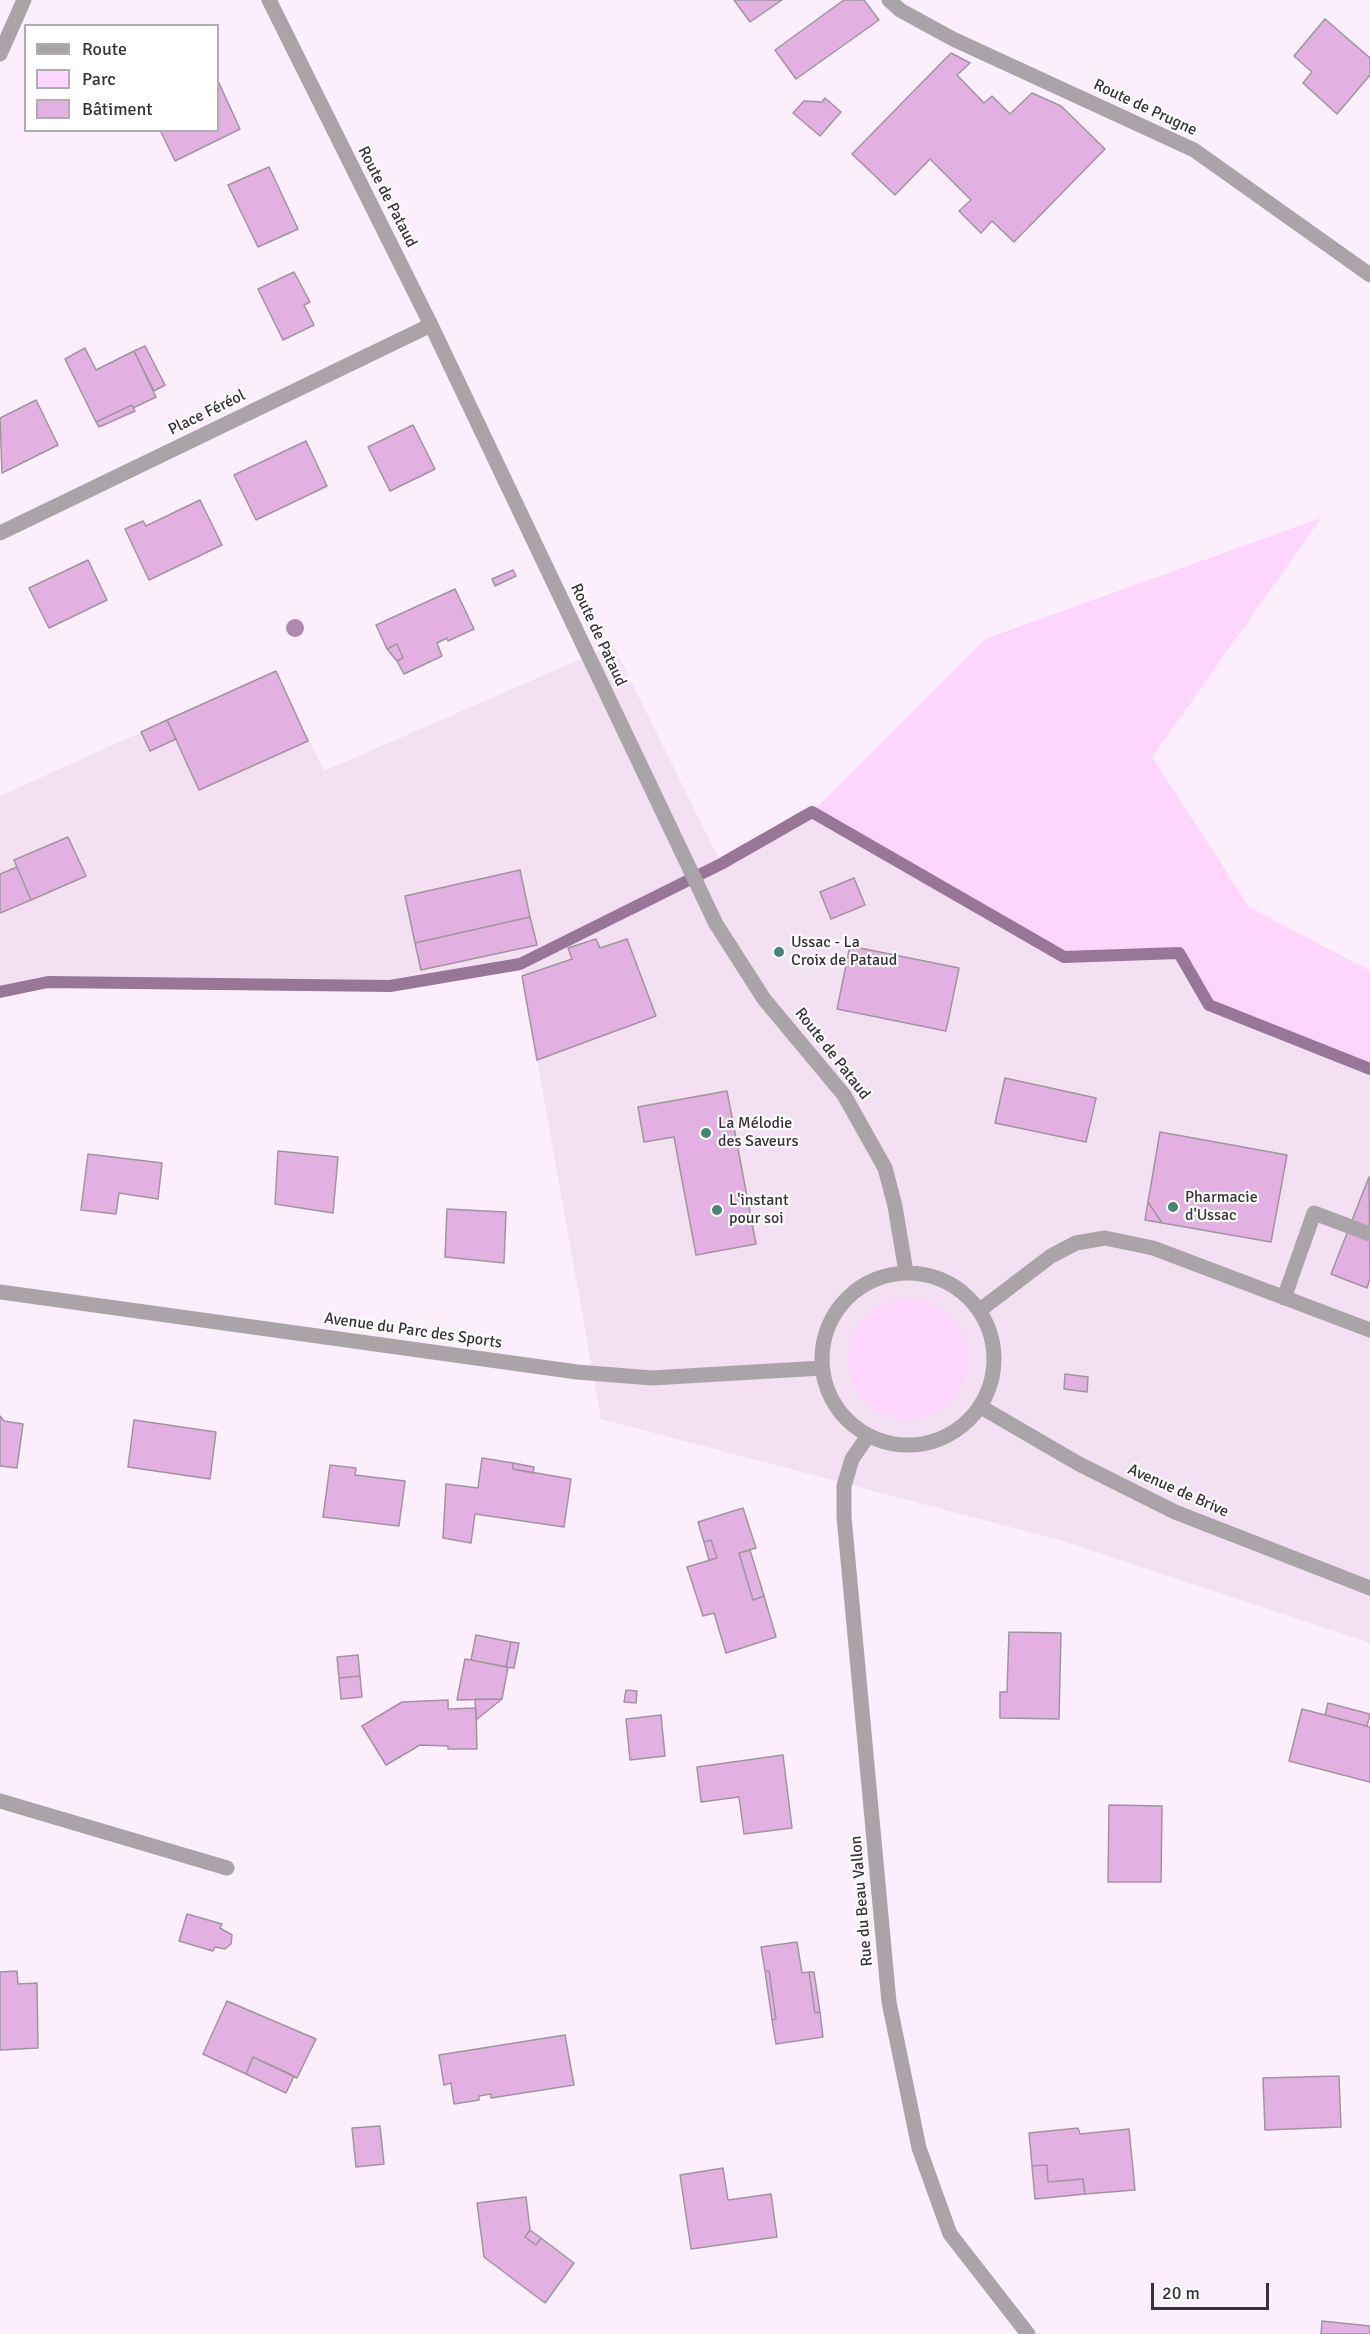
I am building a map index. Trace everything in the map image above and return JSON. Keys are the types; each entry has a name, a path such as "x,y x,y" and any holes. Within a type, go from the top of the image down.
{"street":[{"path":"0,54 24,0"},
{"name":"Route de Pataud","path":"269,0 430,325 700,890 739,963 764,999 844,1095 862,1123 885,1168 895,1206 906,1272"},
{"name":"Route de Prugne","path":"889,0 900,10 953,39 1194,150 1370,275"},
{"name":"Place Féréol","path":"0,533 430,325"},
{"path":"1284,1298 1314,1213 1370,1234"},
{"path":"980,1310 1051,1256 1076,1243 1105,1238 1153,1248 1370,1330"},
{"path":"906,1272 940,1278 962,1292 980,1310 994,1342 994,1376 981,1407 967,1424 930,1444 908,1446 887,1444 868,1436 845,1419 829,1396 822,1368 823,1340 834,1313 853,1292 878,1278 906,1272"},
{"name":"Avenue du Parc des Sports","path":"0,1292 577,1372 652,1378 822,1368"},
{"name":"Avenue de Brive","path":"981,1407 1078,1464 1175,1512 1370,1588"},
{"name":"Rue du Beau Vallon","path":"868,1436 852,1459 844,1486 844,1517 890,2002 919,2148 950,2234 1028,2334"},
{"path":"0,1801 227,1868"}],"shaded area":[{"path":"613,645 721,863 812,812 1064,957 1179,953 1209,1005 1370,1069 1370,1643 1063,1541 601,1419 520,964 390,986 48,982 0,992 0,796 276,671 324,771"}],"green space":[{"path":"1321,518 1152,757 1249,907 1370,971 1370,1069 1209,1005 1179,953 1064,957 812,812 985,639"},
{"path":"908,1299 931,1304 950,1317 963,1336 968,1359 963,1382 950,1401 931,1414 908,1419 885,1414 866,1401 853,1382 848,1359 853,1336 866,1317 885,1304"}],"building":[{"path":"734,0 782,0 750,22"},
{"path":"844,0 864,0 879,20 796,79 775,50"},
{"path":"1325,19 1370,58 1370,75 1337,114 1303,83 1312,72 1294,56"},
{"path":"951,53 970,63 957,75 984,103 992,96 1010,114 1032,93 1061,106 1105,149 1014,242 992,221 981,233 959,211 971,200 930,159 895,195 852,154"},
{"path":"219,83 240,129 175,161 161,132 219,132"},
{"path":"825,98 841,112 820,136 793,113 804,101 822,102"},
{"path":"269,167 298,229 258,247 228,185"},
{"path":"294,272 310,302 304,305 314,325 283,340 258,289"},
{"path":"145,346 165,385 154,391 134,351"},
{"path":"85,348 96,370 134,351 156,397 133,408 132,405 96,422 65,359"},
{"path":"36,400 58,445 2,473 0,418"},
{"path":"132,405 135,411 99,427 96,422"},
{"path":"413,425 435,469 390,491 368,447"},
{"path":"306,441 327,486 256,520 234,475"},
{"path":"200,500 222,545 149,580 125,529 143,521 146,526"},
{"path":"88,560 107,600 49,628 29,588"},
{"path":"513,570 516,576 495,586 492,579"},
{"path":"455,589 474,629 448,641 447,638 437,643 442,656 404,674 397,661 403,658 397,644 387,649 376,625"},
{"path":"397,644 403,658 397,661 387,649"},
{"path":"276,671 308,741 199,790 167,720"},
{"path":"167,720 176,739 150,751 141,732"},
{"path":"68,837 86,876 31,900 14,860"},
{"path":"17,867 31,900 0,913 0,874"},
{"path":"520,870 530,917 415,943 405,896"},
{"path":"854,878 865,905 831,919 820,892"},
{"path":"530,917 537,945 421,970 415,943"},
{"path":"596,939 600,948 627,939 656,1016 537,1060 522,976 572,959 568,948"},
{"path":"850,946 959,968 946,1031 837,1009"},
{"path":"1005,1078 1096,1098 1086,1142 995,1123"},
{"path":"727,1091 756,1244 696,1255 674,1137 644,1142 638,1107"},
{"path":"1160,1132 1287,1155 1271,1242 1162,1223 1148,1202"},
{"path":"278,1151 338,1157 333,1213 275,1204"},
{"path":"88,1154 162,1163 158,1199 119,1193 116,1214 81,1210"},
{"path":"1369,1177 1370,1279 1367,1288 1331,1274"},
{"path":"1148,1202 1162,1223 1145,1220"},
{"path":"447,1209 506,1212 504,1263 445,1257"},
{"path":"1065,1374 1088,1377 1087,1392 1064,1389"},
{"path":"0,1416 4,1421 23,1424 17,1468 0,1466"},
{"path":"134,1420 216,1432 210,1479 128,1467"},
{"path":"482,1458 513,1463 513,1469 571,1479 564,1527 475,1514 471,1543 443,1538 446,1484 478,1488"},
{"path":"513,1463 534,1467 533,1473 513,1469"},
{"path":"330,1465 356,1468 355,1475 405,1481 399,1526 323,1517"},
{"path":"743,1508 756,1548 739,1553 753,1600 764,1596 776,1637 726,1653 714,1613 703,1616 687,1567 717,1558 711,1540 704,1542 698,1522"},
{"path":"711,1540 717,1558 709,1560 704,1542"},
{"path":"750,1550 764,1596 753,1600 739,1553"},
{"path":"1009,1632 1061,1633 1059,1719 1000,1718 1000,1692 1007,1692"},
{"path":"476,1635 511,1642 506,1667 471,1660"},
{"path":"511,1642 519,1643 514,1668 506,1667"},
{"path":"358,1655 360,1676 339,1678 337,1657"},
{"path":"465,1659 508,1667 502,1699 457,1700"},
{"path":"360,1676 362,1697 341,1699 339,1678"},
{"path":"626,1690 637,1691 636,1703 624,1702"},
{"path":"475,1699 502,1699 476,1720"},
{"path":"448,1700 448,1709 476,1708 477,1749 448,1749 448,1746 420,1745 386,1765 362,1726 402,1702"},
{"path":"1328,1703 1370,1714 1367,1726 1325,1715"},
{"path":"1302,1709 1370,1727 1370,1782 1289,1761"},
{"path":"661,1715 665,1756 630,1760 626,1719"},
{"path":"783,1755 792,1828 744,1834 739,1797 701,1802 697,1767"},
{"path":"1109,1805 1162,1806 1161,1882 1108,1882"},
{"path":"187,1914 222,1924 220,1928 232,1935 231,1944 225,1949 215,1947 213,1951 179,1941"},
{"path":"797,1942 802,1973 809,1972 815,2013 820,2012 823,2037 776,2044 772,2020 776,2019 769,1971 765,1971 761,1947"},
{"path":"17,1971 18,1984 37,1983 38,2048 0,2050 0,1972"},
{"path":"765,1971 769,1971 776,2019 772,2020"},
{"path":"809,1972 814,1972 820,2012 815,2013"},
{"path":"227,2001 316,2039 297,2078 253,2057 246,2074 203,2054"},
{"path":"565,2035 574,2085 491,2098 491,2094 479,2096 479,2100 454,2104 451,2083 444,2085 439,2055"},
{"path":"253,2057 294,2076 286,2093 246,2074"},
{"path":"1339,2076 1341,2127 1265,2130 1263,2078"},
{"path":"380,2126 384,2164 356,2167 352,2128"},
{"path":"1078,2128 1080,2134 1129,2129 1135,2190 1085,2194 1083,2179 1048,2182 1047,2165 1032,2166 1029,2133"},
{"path":"1047,2165 1048,2182 1083,2179 1085,2194 1035,2199 1032,2166"},
{"path":"723,2168 728,2200 771,2194 777,2237 691,2249 680,2175"},
{"path":"526,2197 530,2230 525,2237 536,2245 541,2238 574,2263 545,2303 484,2257 477,2203"},
{"path":"530,2230 541,2238 536,2245 525,2237"},
{"path":"1322,2321 1370,2326 1370,2334 1321,2334"}],"waterway":[{"path":"0,992 48,982 390,986 520,964 721,864 812,812 1064,957 1179,953 1209,1005 1370,1069"}],"place":[{"name":"Ussac - La Croix de Pataud","path":"779,952"},
{"name":"La Mélodie des Saveurs","path":"706,1133"},
{"name":"Pharmacie d'Ussac","path":"1173,1207"},
{"name":"L'instant pour soi","path":"717,1210"}]}
